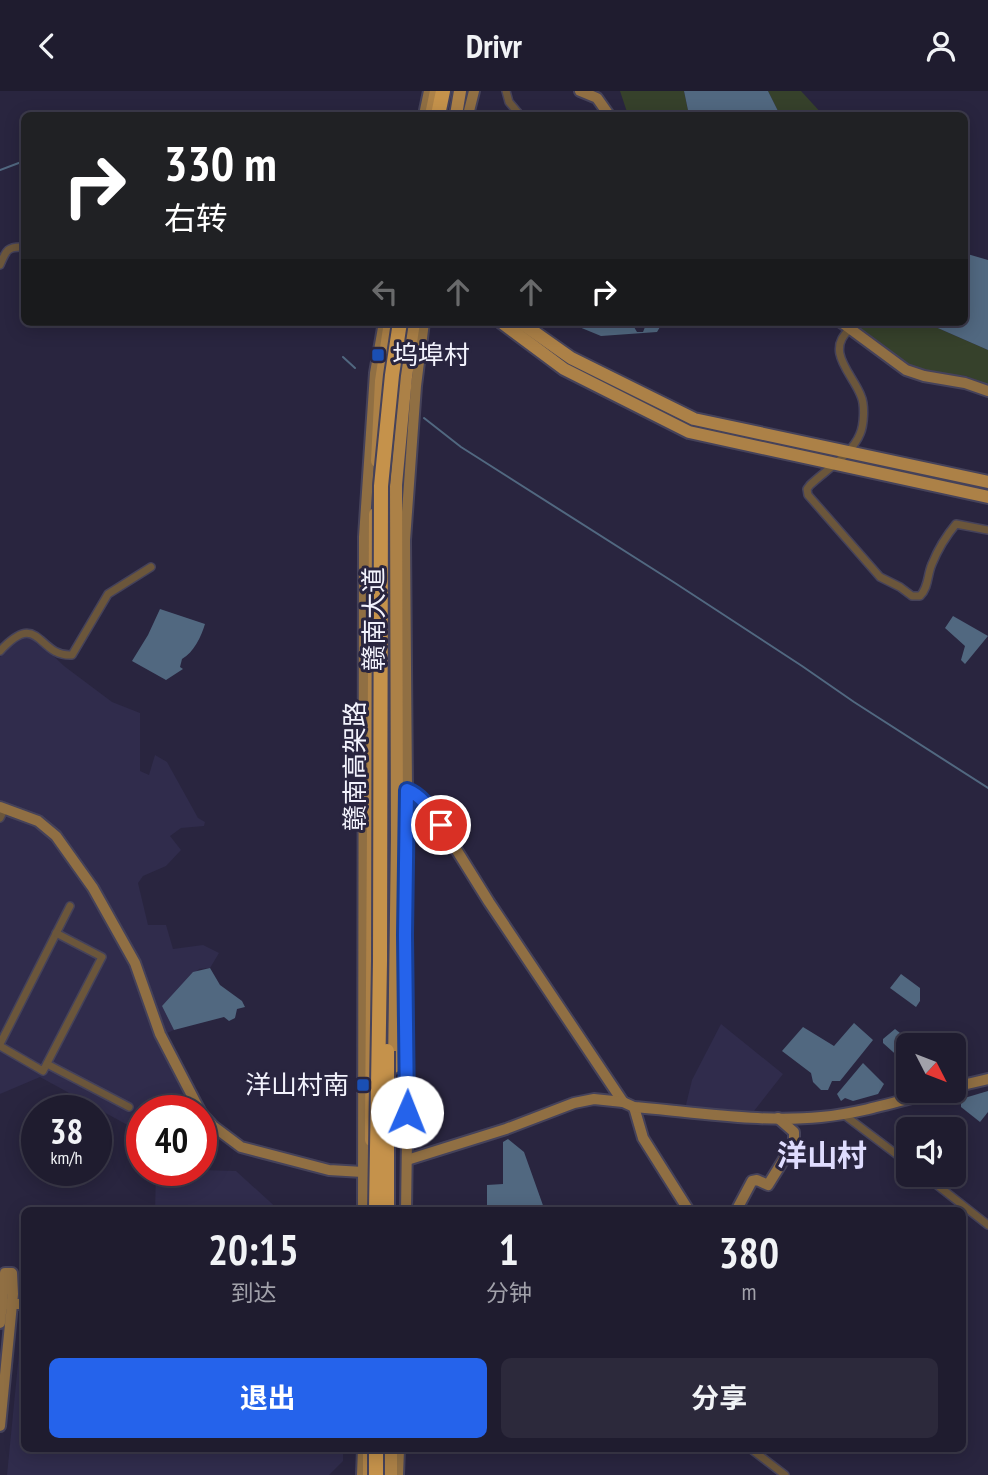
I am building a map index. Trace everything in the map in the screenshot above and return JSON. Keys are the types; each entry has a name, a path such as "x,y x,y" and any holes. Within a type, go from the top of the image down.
{"highway":[{"path":"439,112 443,91"},
{"path":"447,112 451,91"},
{"name":"赣南高架路","path":"374,1207 380,961 381,486 399,326"},
{"name":"赣南高架路","path":"387,1207 389,485 407,326"},
{"path":"376,1452 380,1475"},
{"path":"380,1475 384,1452"}],"main road":[{"path":"431,112 436,91"},
{"path":"456,112 460,91"},
{"name":"赣南大道","path":"373,1207 367,1173 372,908 373,541 381,380 389,326"},
{"name":"赣南大道","path":"394,1207 396,485 414,326"},
{"path":"506,326 564,369 689,432 988,497"},
{"path":"526,326 571,358 694,419 988,482"},
{"path":"372,839 397,837"},
{"path":"372,908 395,908"},
{"path":"367,1173 392,1174"},
{"path":"370,1452 380,1475"},
{"path":"380,1475 390,1452"}],"street":[{"path":"425,112 429,91"},
{"path":"469,112 474,91"},
{"path":"506,91 509,101 518,112"},
{"path":"580,91 597,98 607,112"},
{"path":"0,265 8,248 21,247"},
{"path":"363,1207 367,1173 364,537 373,400 383,326"},
{"path":"406,1207 408,1064 405,935 405,540 416,386 424,326"},
{"path":"845,326 839,342 838,356 861,395 863,403 859,437 847,452 810,485 807,489 808,495 880,577 912,596 920,596 926,590 931,566 939,547 956,524 988,530"},
{"path":"846,326 905,370 965,383 988,391"},
{"path":"0,651 23,633 40,638 55,651 72,655 108,594 150,567"},
{"path":"407,790 421,799 441,825 489,902 628,1105 643,1138 687,1207"},
{"path":"2,811 38,821 56,837 93,888 135,963 160,1034 192,1095"},
{"path":"55,933 102,957 43,1071 0,1045 55,933 70,906"},
{"path":"47,1064 126,1105"},
{"path":"966,1084 988,1079"},
{"path":"407,1160 506,1129 574,1103 594,1099 628,1105 778,1118 843,1114 896,1101"},
{"path":"843,1114 896,1154"},
{"path":"738,1207 752,1181 757,1180 768,1185 794,1143 794,1132 778,1118"},
{"path":"217,1129 241,1147 256,1152 329,1170 367,1173"},
{"path":"939,1187 964,1207"},
{"path":"966,1208 988,1226"},
{"path":"0,1323 8,1298"},
{"path":"0,1426 8,1298"},
{"path":"365,1452 380,1475 397,1452"},
{"path":"755,1452 785,1475"}],"shaded area":[{"path":"27,635 37,640 64,666 112,702 140,713 140,771 149,775 155,755 167,762 198,818 205,822 204,826 181,828 170,836 181,850 166,866 143,876 138,883 148,925 166,925 173,949 203,945 219,953 210,968 199,969 162,1006 174,1030 165,1034 190,1095 126,1095 126,1124 112,1117 112,1095 73,1095 40,1077 0,1094 0,657 15,640"},
{"path":"721,1024 783,1074 754,1111 685,1109 692,1080"},
{"path":"217,1170 236,1171 276,1207 155,1207 156,1186 217,1186"},
{"path":"21,1333 21,1452 343,1452 343,1461 329,1475 7,1475"}],"green space":[{"path":"620,91 684,91 688,112 627,112"},
{"path":"768,91 801,91 820,112 778,112"},
{"path":"857,326 933,326 988,350 988,385 966,376 927,373 904,363"}],"water":[{"path":"684,91 768,91 778,112 688,112"},
{"path":"968,254 988,260 988,350 933,326 968,326"},
{"path":"577,326 635,326 637,332 643,332 645,326 661,326 657,332 601,336"},
{"path":"160,609 205,624 196,644 182,659 180,667 183,669 166,680 132,661"},
{"path":"953,616 988,636 965,664 961,660 965,646 945,628"},
{"path":"210,968 220,985 242,1001 245,1007 237,1009 235,1018 229,1021 224,1017 174,1030 162,1006 193,972"},
{"path":"901,974 920,988 920,1001 916,1007 890,988"},
{"path":"854,1023 873,1040 840,1081 832,1081 828,1090 821,1090 813,1082 811,1073 782,1051 803,1027 834,1046"},
{"path":"895,1029 900,1033 896,1033 896,1055 883,1043 883,1039"},
{"path":"863,1063 884,1084 878,1094 853,1101 845,1098 841,1101 837,1094"},
{"path":"988,1091 988,1112 980,1122 961,1107 961,1103 966,1103 966,1098"},
{"path":"508,1139 524,1152 544,1207 487,1207 487,1185 503,1184 503,1142"}],"waterway":[{"path":"0,170 21,162"},
{"path":"343,357 355,368"},
{"path":"424,418 461,447 988,788"}],"place":[{"name":"坞埠村","path":"378,355"},
{"name":"洋山村南","path":"363,1085"}],"district":[{"name":"洋山村","path":"822,1156"}],"route":[{"path":"407,1112 407,790 415,793 427,805 441,825"}]}
